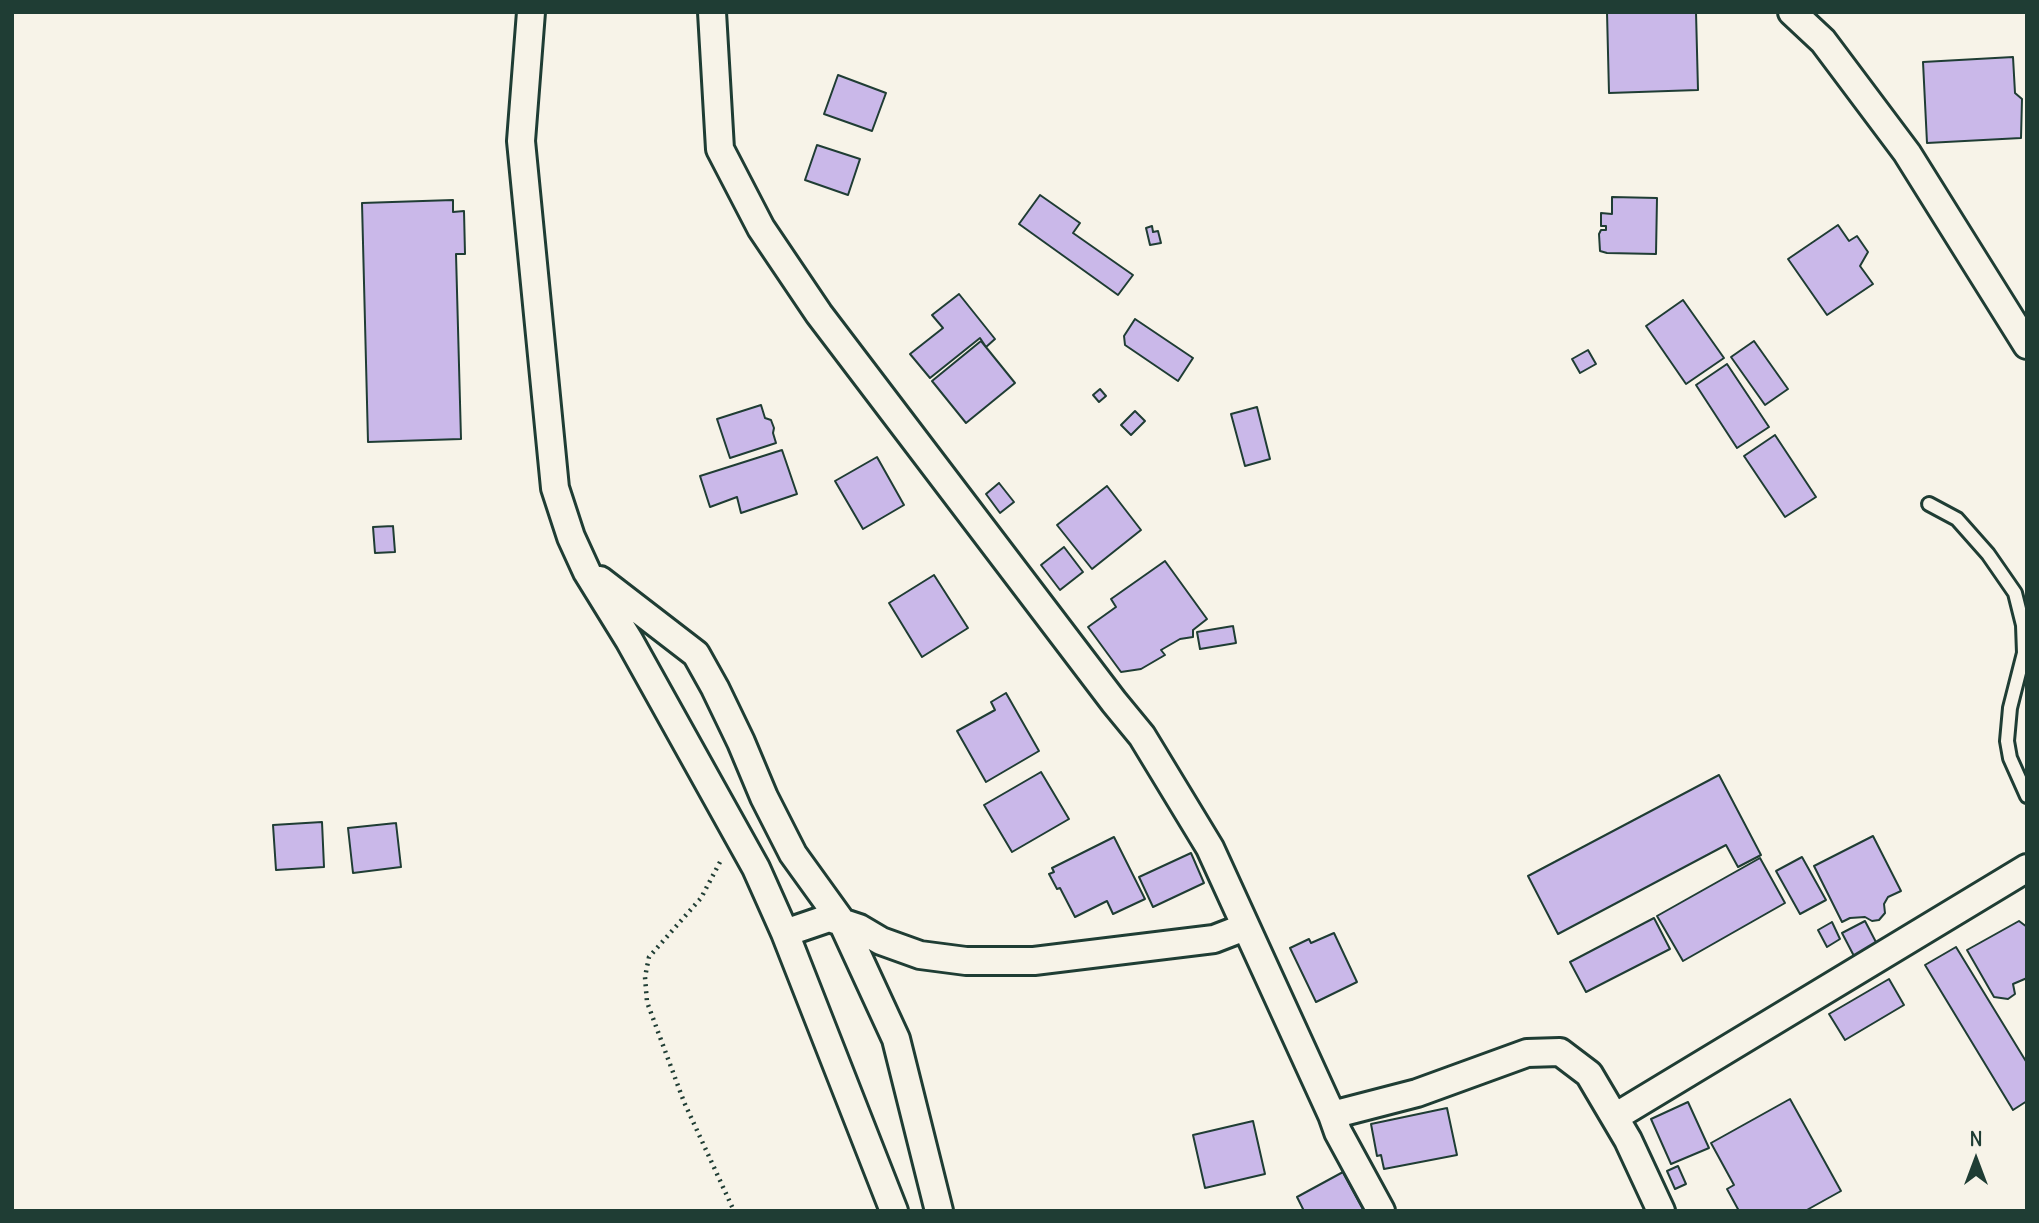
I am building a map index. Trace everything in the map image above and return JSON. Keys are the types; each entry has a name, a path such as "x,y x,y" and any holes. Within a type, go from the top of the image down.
{"street":[{"path":"531,12 521,141 555,488 570,537 584,566 629,640 755,868 785,933 894,1211"},
{"path":"712,12 720,149 761,229 819,314 1142,736 1210,848 1338,1132 1381,1211"},
{"path":"1792,12 1823,41 1907,153 2027,345"},
{"path":"584,566 618,596 696,654 731,720 793,854 842,922 896,1039 939,1211"},
{"path":"730,821 758,783"},
{"path":"1615,1117 2027,868"},
{"path":"785,933 829,918 920,955 966,961 1034,961 1213,939 1245,927"},
{"path":"1332,1115 1418,1093 1527,1053 1560,1052 1589,1074 1615,1117 1661,1211"}],"lane":[{"path":"1929,504 1958,519 1988,554 2015,593 2023,625 2024,653 2010,708 2007,741 2010,758 2027,796"}],"path":[{"path":"730,821 718,868 701,898 649,957 645,977 647,1002 684,1102 733,1211"}],"building":[{"path":"1607,12 1696,12 1698,90 1609,93"},
{"path":"2013,57 2015,93 2022,99 2021,138 1927,143 1923,62"},
{"path":"838,75 886,93 872,131 824,114"},
{"path":"817,145 860,159 848,195 805,180"},
{"path":"1040,195 1080,223 1073,233 1133,275 1118,295 1019,224"},
{"path":"1612,197 1657,198 1656,254 1600,251 1599,234 1601,230 1606,230 1606,226 1601,226 1601,213 1612,214"},
{"path":"453,200 453,212 464,211 465,254 456,254 461,439 368,442 362,203"},
{"path":"1838,225 1849,241 1857,236 1868,252 1860,266 1873,284 1827,315 1788,259"},
{"path":"1152,226 1153,232 1158,231 1161,243 1150,245 1146,228"},
{"path":"959,294 995,339 986,347 980,338 930,378 910,354 943,328 932,315"},
{"path":"1683,300 1724,358 1686,384 1646,326"},
{"path":"1135,319 1193,358 1178,381 1125,345 1124,336"},
{"path":"981,341 1015,383 966,423 932,381"},
{"path":"1754,341 1788,389 1765,405 1731,357"},
{"path":"1588,350 1596,364 1580,373 1572,359"},
{"path":"1727,364 1769,427 1737,448 1696,385"},
{"path":"1100,389 1106,396 1099,402 1093,395"},
{"path":"761,405 765,418 771,420 776,443 730,458 717,419"},
{"path":"1257,407 1270,459 1245,466 1231,414"},
{"path":"1135,411 1145,421 1131,435 1121,425"},
{"path":"1775,435 1816,497 1785,517 1744,456"},
{"path":"782,450 797,494 741,513 737,497 710,507 700,476"},
{"path":"877,457 904,505 863,529 835,481"},
{"path":"999,483 1014,502 1000,513 986,494"},
{"path":"1107,486 1141,530 1092,569 1057,525"},
{"path":"393,526 395,552 375,553 373,527"},
{"path":"1064,547 1083,572 1060,590 1041,565"},
{"path":"1165,561 1207,619 1193,630 1193,637 1180,639 1161,650 1165,655 1141,669 1121,672 1088,627 1116,607 1111,599"},
{"path":"934,575 968,628 922,657 889,603"},
{"path":"1233,626 1236,643 1200,649 1197,632"},
{"path":"1006,693 1039,751 986,782 957,731 995,710 991,702"},
{"path":"1041,772 1069,819 1012,852 984,805"},
{"path":"1719,775 1761,855 1738,867 1726,845 1558,934 1528,876"},
{"path":"322,822 324,867 276,870 273,825"},
{"path":"396,823 401,867 353,873 348,828"},
{"path":"1873,836 1901,891 1888,897 1884,904 1885,913 1879,920 1872,921 1865,917 1850,918 1842,922 1814,866"},
{"path":"1114,837 1145,899 1113,914 1107,901 1075,917 1060,888 1057,889 1049,874 1054,872 1052,868"},
{"path":"1191,853 1204,883 1153,907 1139,877"},
{"path":"1802,857 1826,900 1800,914 1776,871"},
{"path":"1760,858 1785,903 1683,961 1657,916"},
{"path":"1654,918 1670,949 1586,992 1570,962"},
{"path":"1865,921 1878,946 1855,958 1842,933"},
{"path":"2019,921 2027,927 2027,978 2013,984 2015,994 2008,999 1994,997 1967,950"},
{"path":"1832,922 1840,939 1827,947 1818,930"},
{"path":"1334,933 1357,982 1316,1002 1290,948 1309,939 1311,943"},
{"path":"1956,947 2027,1063 2027,1101 2013,1110 1925,965"},
{"path":"1889,979 1904,1005 1845,1040 1829,1014"},
{"path":"1790,1099 1841,1191 1805,1211 1739,1211 1727,1189 1734,1185 1711,1143"},
{"path":"1688,1102 1709,1148 1671,1164 1651,1119"},
{"path":"1447,1108 1457,1155 1384,1169 1381,1155 1377,1156 1371,1124"},
{"path":"1253,1121 1265,1174 1205,1188 1193,1135"},
{"path":"1678,1166 1686,1184 1675,1189 1667,1171"},
{"path":"1343,1172 1364,1211 1304,1211 1297,1197"}]}
